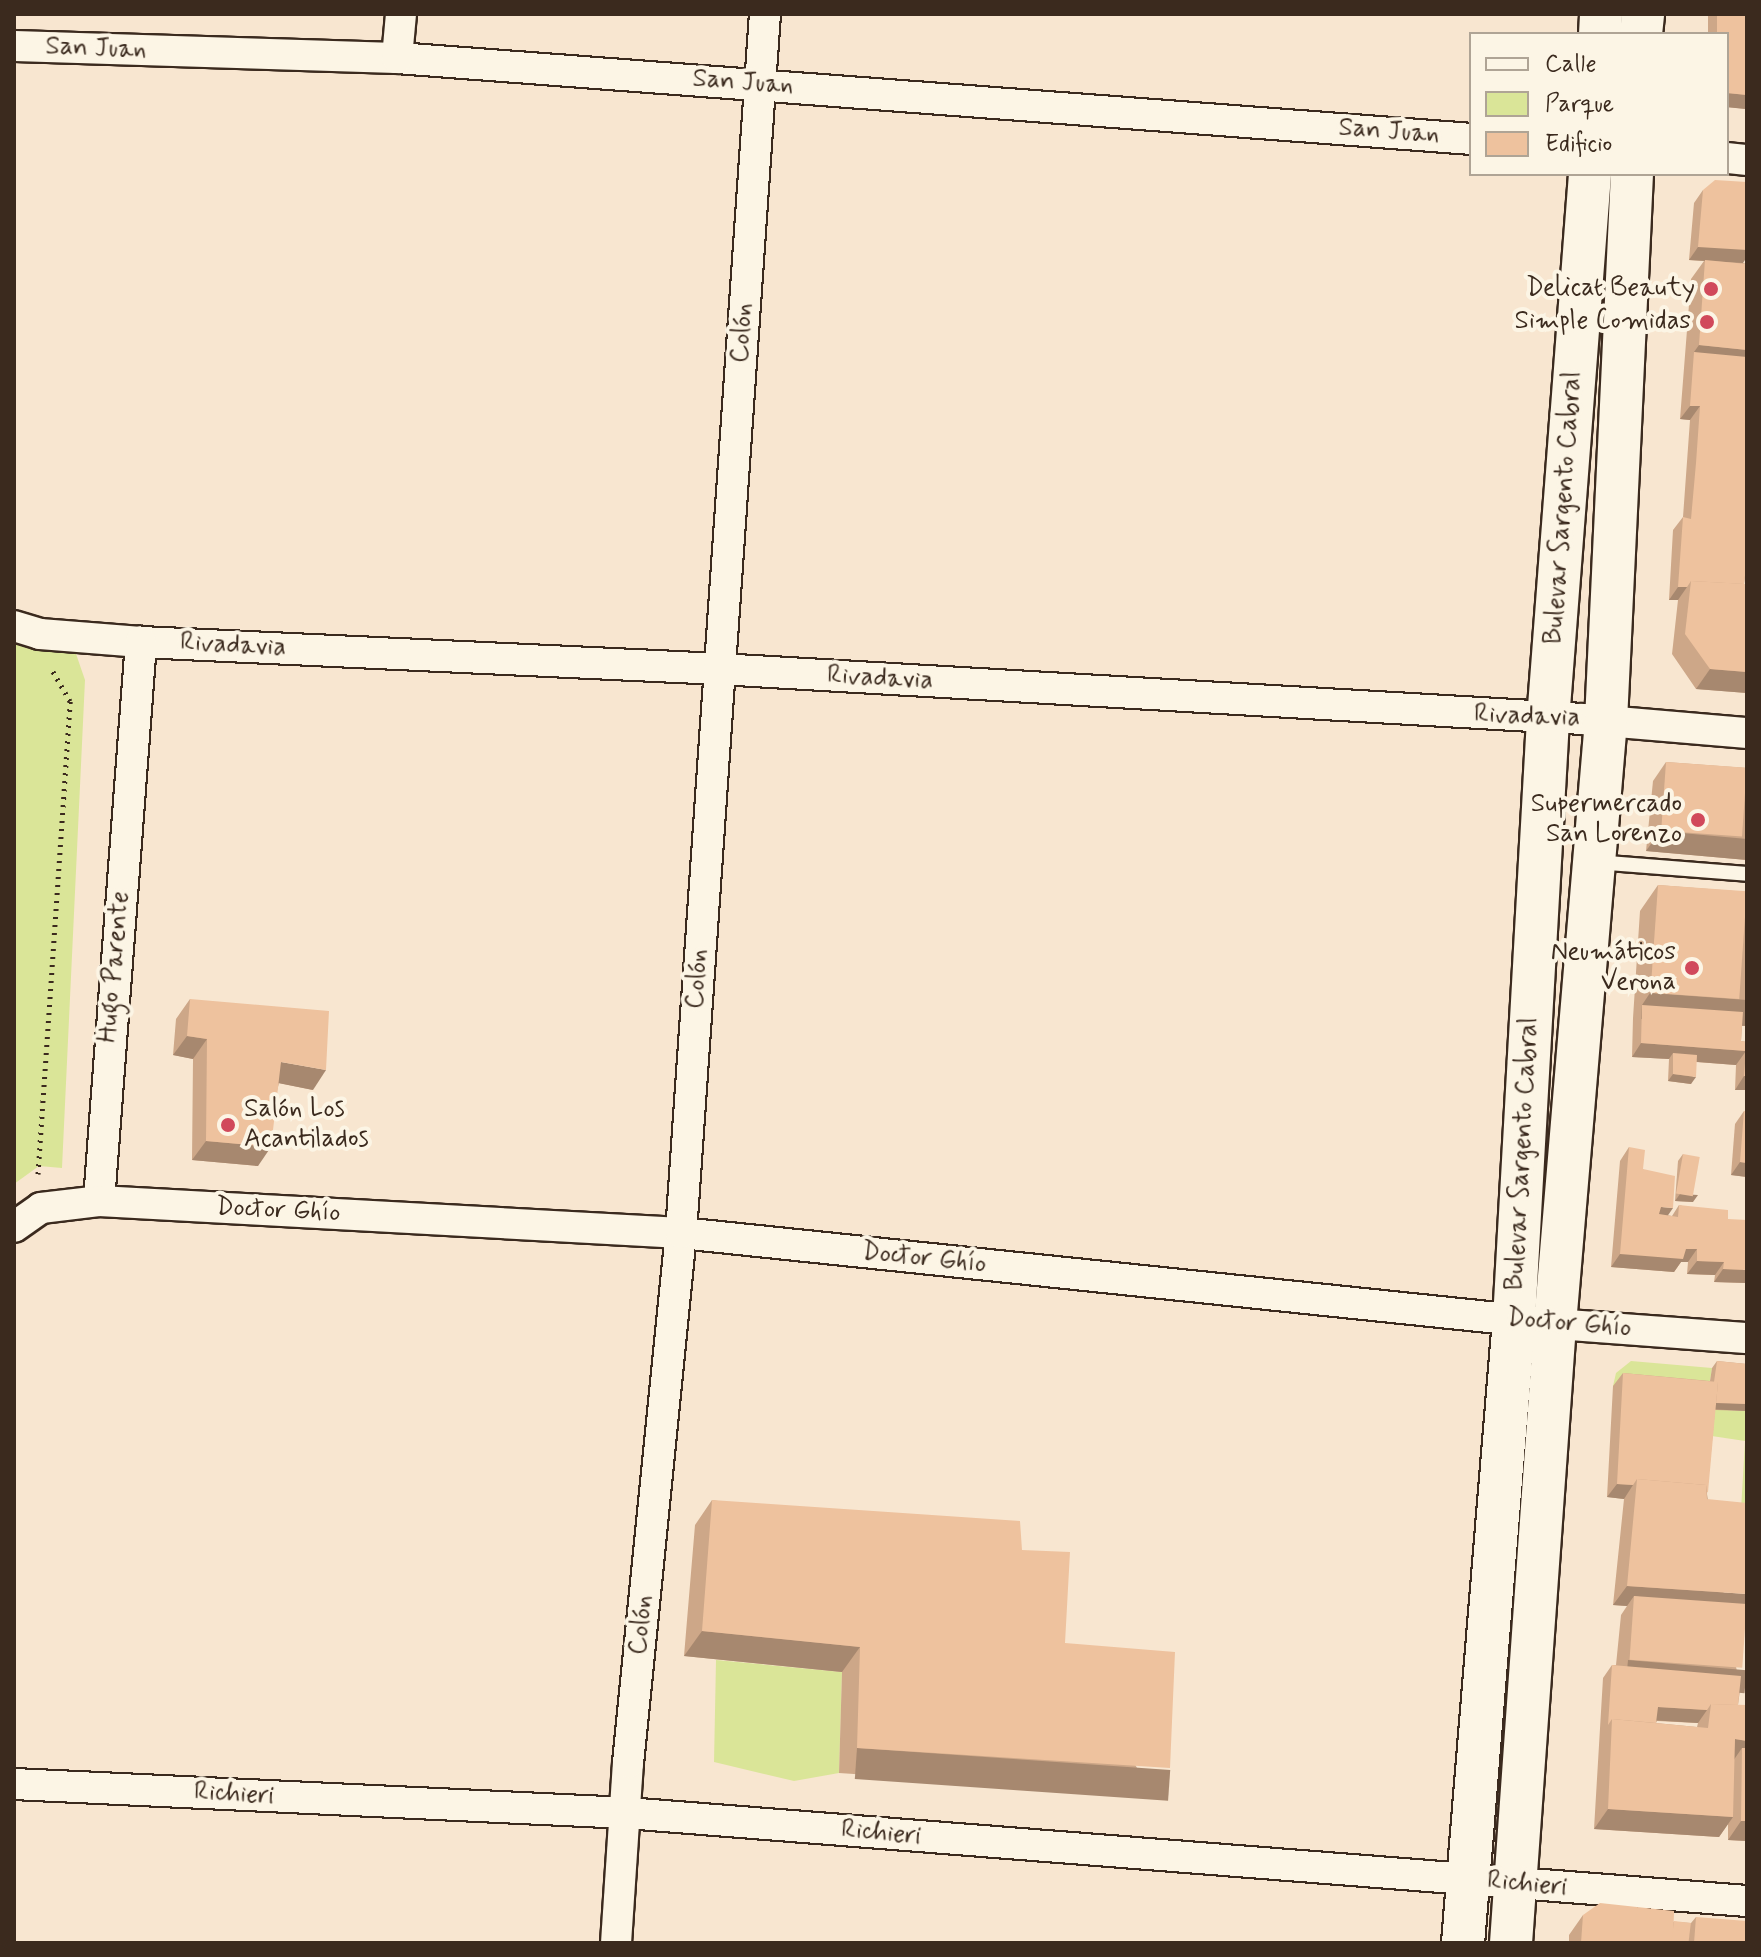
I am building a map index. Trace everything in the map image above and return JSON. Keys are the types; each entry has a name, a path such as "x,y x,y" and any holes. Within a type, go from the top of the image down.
{"main road":[{"name":"Bulevar Sargento Cabral","path":"1463,1943 1514,1320 1548,720 1590,176"},
{"name":"Bulevar Sargento Cabral","path":"1511,1943 1555,1324 1606,721 1632,176"}],"street":[{"path":"397,58 401,14"},
{"name":"Colón","path":"616,1943 628,1763 681,1233 765,14"},
{"name":"San Juan","path":"14,46 397,58 1469,139"},
{"name":"Rivadavia","path":"14,626 40,634 141,642 719,669 1606,721 1747,733"},
{"name":"Hugo Parente","path":"99,1201 141,642"},
{"path":"14,1227 41,1208 99,1201"},
{"name":"Doctor Ghío","path":"99,1201 681,1233 1514,1320 1747,1338"},
{"name":"Richieri","path":"14,1784 626,1813 1747,1901"}],"lane":[{"path":"1594,861 1747,874"}],"path":[{"path":"37,1187 70,701 50,666"}],"green space":[{"path":"14,643 74,648 85,680 62,1168 39,1166 14,1184"},
{"path":"1631,1361 1712,1368 1708,1395 1613,1386 1616,1373"},
{"path":"1707,1409 1747,1411 1747,1510 1741,1510 1745,1441 1705,1435"},
{"path":"716,1660 842,1672 839,1773 794,1781 714,1762"}],"building":[{"path":"1717,14 1747,14 1747,95 1729,93 1729,32 1717,32"},
{"path":"1715,180 1747,182 1747,250 1698,247 1703,190"},
{"path":"1705,260 1747,264 1747,350 1699,345"},
{"path":"1694,352 1747,357 1747,559 1744,584 1691,581 1687,587 1678,587 1683,517 1691,519 1700,406 1690,406"},
{"path":"1691,581 1747,584 1747,672 1710,669 1685,634"},
{"path":"1666,762 1747,768 1742,836 1661,831"},
{"name":"Neumáticos Verona","path":"1658,885 1747,891 1739,999 1650,993"},
{"name":"Salón Los Acantilados","path":"190,999 329,1011 326,1070 281,1062 271,1147 206,1141 207,1039 187,1036"},
{"path":"1642,1005 1743,1012 1741,1041 1747,1042 1747,1076 1744,1076 1746,1051 1641,1043"},
{"path":"1673,1053 1697,1055 1696,1077 1673,1074"},
{"path":"1744,1111 1747,1111 1747,1163 1740,1162"},
{"path":"1629,1147 1645,1150 1643,1169 1675,1176 1673,1208 1661,1207 1659,1214 1678,1217 1679,1205 1728,1210 1728,1219 1747,1220 1747,1270 1723,1269 1724,1262 1697,1261 1697,1249 1686,1249 1683,1259 1620,1254"},
{"path":"1683,1154 1700,1157 1693,1196 1676,1193"},
{"path":"1717,1361 1747,1364 1747,1404 1716,1403 1718,1382 1714,1382"},
{"path":"1623,1373 1718,1382 1708,1492 1706,1485 1637,1479 1633,1485 1617,1484"},
{"path":"1637,1479 1706,1485 1707,1499 1747,1503 1747,1594 1627,1586"},
{"path":"712,1500 1020,1521 1022,1550 1070,1552 1065,1643 1175,1652 1170,1768 857,1748 860,1647 702,1631"},
{"path":"1634,1596 1747,1604 1742,1668 1630,1660"},
{"path":"1612,1665 1741,1676 1738,1705 1711,1704 1707,1710 1658,1707 1656,1723 1612,1719 1608,1725"},
{"path":"1711,1704 1747,1705 1747,1741 1735,1739 1733,1817 1608,1809 1612,1719 1708,1728"},
{"path":"1742,1748 1747,1748 1747,1821 1741,1821"},
{"path":"1600,1903 1674,1911 1673,1943 1581,1943 1583,1915"},
{"path":"1696,1917 1747,1921 1747,1943 1694,1943"},
{"path":"1674,1921 1691,1923 1688,1943 1671,1943"}],"place":[{"name":"Delicat Beauty","path":"1711,289"},
{"name":"Simple Comidas","path":"1707,322"},
{"name":"Supermercado San Lorenzo","path":"1698,820"},
{"name":"Neumáticos Verona","path":"1692,968"},
{"name":"Salón Los Acantilados","path":"228,1125"}]}
